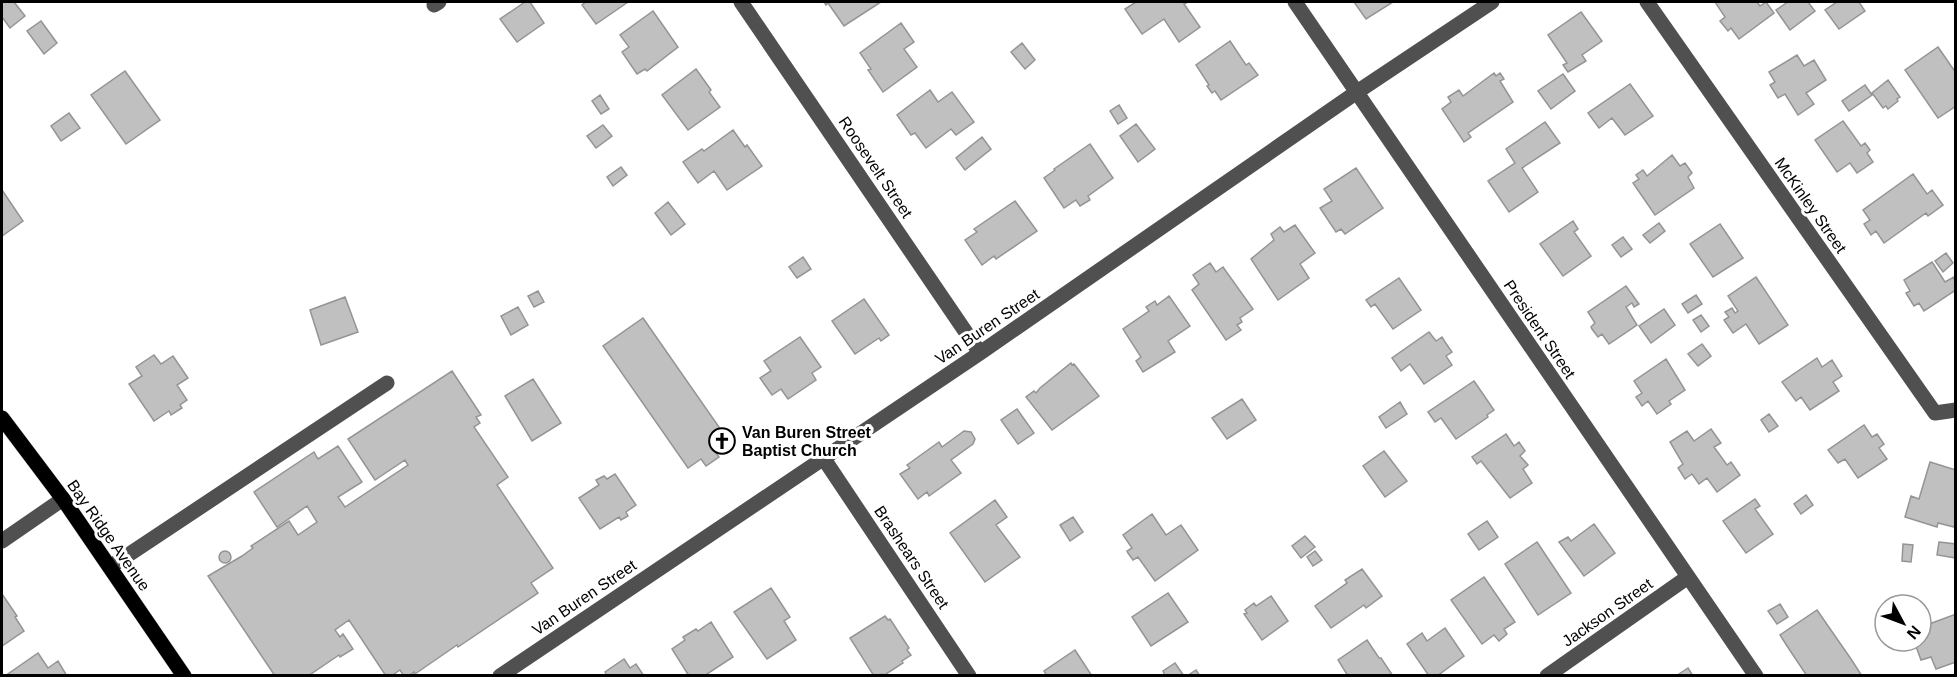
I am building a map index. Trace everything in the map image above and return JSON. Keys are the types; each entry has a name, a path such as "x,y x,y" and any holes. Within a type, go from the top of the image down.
{"main road":[{"name":"Bay Ridge Avenue","path":"2,418 63,499 184,675"}],"street":[{"name":"Roosevelt Street","path":"741,2 980,353"},
{"name":"President Street","path":"1295,2 1756,675"},
{"name":"Van Buren Street","path":"500,675 824,459 1357,92 1492,2"},
{"name":"McKinley Street","path":"1647,2 1935,413 1956,410"},
{"path":"110,567 387,382"},
{"name":"Brashears Street","path":"824,459 969,675"},
{"path":"2,541 63,499"},
{"name":"Jackson Street","path":"1547,675 1688,577"}],"building":[{"path":"2,2 14,2 25,16 10,28 2,17"},
{"path":"525,2 530,2 544,23 517,42 500,19"},
{"path":"586,2 628,2 596,24 582,5"},
{"path":"824,2 881,2 844,26 828,3 826,5"},
{"path":"1136,2 1188,2 1184,4 1200,27 1179,42 1164,19 1142,34 1125,9"},
{"path":"1354,2 1393,2 1366,19"},
{"path":"1715,2 1757,2 1760,6 1766,2 1774,13 1739,39 1731,28 1728,31 1720,21 1725,17"},
{"path":"1788,2 1808,2 1815,11 1790,30 1776,10"},
{"path":"1837,2 1859,2 1865,11 1839,29 1825,10"},
{"path":"653,11 678,47 647,71 645,69 637,74 622,52 629,47 620,35"},
{"path":"1581,12 1602,41 1582,55 1586,61 1568,72 1563,65 1567,63 1548,35"},
{"path":"41,21 57,43 44,54 27,31"},
{"path":"901,23 914,42 904,49 917,67 883,92 860,53"},
{"path":"1230,41 1246,65 1249,63 1258,75 1221,100 1215,91 1212,93 1207,86 1209,85 1196,65"},
{"path":"1022,43 1035,60 1025,69 1011,52"},
{"path":"1938,47 1956,73 1956,106 1938,118 1905,70"},
{"path":"1797,55 1804,66 1814,60 1826,80 1806,93 1814,104 1798,115 1785,94 1778,98 1770,85 1775,82 1769,72"},
{"path":"696,69 720,107 688,130 662,95"},
{"path":"125,71 160,120 126,144 91,95"},
{"path":"1494,73 1496,76 1500,73 1504,79 1500,81 1513,102 1468,133 1471,137 1464,142 1442,109 1451,102 1448,97 1459,90 1463,96"},
{"path":"1563,74 1575,91 1551,109 1538,91"},
{"path":"1888,80 1900,97 1888,109 1886,106 1883,108 1872,93"},
{"path":"1630,84 1653,116 1625,135 1612,118 1599,128 1588,113"},
{"path":"1865,85 1872,95 1849,111 1842,101"},
{"path":"930,90 938,102 952,92 974,122 956,135 951,129 926,148 915,133 911,135 897,115"},
{"path":"600,95 609,109 601,114 592,101"},
{"path":"1119,105 1127,118 1118,124 1110,111"},
{"path":"69,113 80,128 61,141 51,126"},
{"path":"1843,121 1861,146 1865,143 1870,150 1867,153 1873,162 1857,173 1850,163 1837,172 1815,140"},
{"path":"1545,122 1560,143 1522,168 1538,192 1509,212 1488,181 1515,163 1506,149"},
{"path":"1136,124 1155,149 1138,162 1120,136"},
{"path":"603,125 612,136 596,148 587,136"},
{"path":"733,130 762,166 727,190 714,171 698,183 683,162 702,149 704,151"},
{"path":"982,137 991,149 965,170 956,158"},
{"path":"1090,144 1113,178 1088,196 1090,200 1080,206 1076,200 1064,208 1044,178"},
{"path":"1672,155 1680,166 1685,163 1692,173 1688,177 1694,188 1655,215 1633,183 1639,179 1636,175 1640,172 1643,170 1647,176"},
{"path":"621,167 627,175 613,186 607,177"},
{"path":"1356,168 1383,208 1345,234 1341,229 1336,232 1320,208 1332,201 1324,189"},
{"path":"1913,174 1927,194 1932,190 1943,205 1928,216 1926,213 1884,243 1876,231 1871,235 1864,224 1870,220 1863,210"},
{"path":"2,190 23,221 2,236"},
{"path":"1015,201 1037,231 996,259 994,256 982,265 965,240 977,232 974,229"},
{"path":"668,202 685,224 671,235 655,213"},
{"path":"1573,221 1578,229 1574,232 1591,256 1563,276 1540,244"},
{"path":"1659,223 1665,231 1650,243 1643,235"},
{"path":"1720,224 1743,258 1713,277 1690,244"},
{"path":"1295,225 1315,253 1300,264 1309,278 1278,300 1251,259 1274,240 1271,234 1280,227 1284,232"},
{"path":"1623,237 1632,249 1621,257 1612,245"},
{"path":"1946,253 1953,263 1943,272 1935,261"},
{"path":"803,257 811,269 797,278 789,267"},
{"path":"1932,262 1945,282 1954,277 1956,290 1924,311 1919,303 1914,306 1906,293 1910,291 1904,280"},
{"path":"1210,263 1216,272 1223,267 1253,309 1240,318 1242,322 1237,325 1241,330 1226,340 1192,290 1199,284 1193,275"},
{"path":"1756,277 1788,325 1759,344 1746,324 1733,333 1724,320 1729,317 1725,312 1732,308 1735,313 1738,311 1728,296"},
{"path":"1399,278 1421,310 1393,329 1375,304 1371,307 1366,300"},
{"path":"1626,286 1639,304 1634,307 1632,303 1626,307 1637,325 1609,344 1602,334 1598,337 1592,329 1595,323 1588,312"},
{"path":"538,291 544,302 534,307 528,296"},
{"path":"1696,295 1702,304 1688,313 1682,304"},
{"path":"1169,296 1190,326 1168,341 1175,352 1143,372 1136,361 1141,357 1123,329 1149,311 1146,307 1155,301 1157,305"},
{"path":"345,297 358,332 321,345 310,310"},
{"path":"864,299 889,335 881,341 879,338 855,354 832,321"},
{"path":"518,307 528,325 511,335 501,316"},
{"path":"1664,309 1675,325 1651,343 1639,326"},
{"path":"1701,315 1709,326 1701,332 1693,320"},
{"path":"643,318 728,440 714,450 719,457 706,466 701,459 688,468 603,346"},
{"path":"1429,332 1436,341 1442,337 1452,352 1446,356 1452,365 1424,384 1410,364 1401,371 1392,358"},
{"path":"800,337 821,367 812,373 816,380 788,399 781,389 772,395 760,378 771,371 764,361"},
{"path":"1702,344 1711,356 1698,366 1688,354"},
{"path":"154,355 161,364 173,356 188,378 177,385 187,400 180,405 182,408 171,415 169,411 154,421 129,384 142,376 136,367"},
{"path":"1817,358 1822,367 1832,360 1842,376 1833,382 1839,391 1810,410 1801,397 1796,401 1782,382"},
{"path":"1666,359 1685,390 1669,401 1671,404 1657,414 1648,401 1642,406 1636,397 1642,393 1634,381"},
{"path":"1071,363 1099,396 1052,430 1026,397 1034,391 1036,393"},
{"path":"452,371 481,415 476,417 480,423 474,427 508,477 497,485 553,568 531,583 538,593 415,674 414,672 409,676 404,676 400,670 391,676 386,676 349,620 335,630 340,637 343,634 353,649 340,657 339,655 308,676 275,676 208,576 242,556 253,548 251,546 289,521 298,535 317,522 307,506 277,527 254,492 314,452 318,459 338,446 362,482 338,497 345,507 408,465 405,460 375,480 348,439"},
{"path":"533,379 561,423 532,441 505,396"},
{"path":"1474,381 1494,410 1487,415 1488,417 1456,439 1441,418 1435,422 1428,412"},
{"path":"1242,399 1256,420 1227,439 1212,418"},
{"path":"1400,402 1407,414 1386,428 1379,417"},
{"path":"1017,409 1034,433 1018,444 1001,420"},
{"path":"1769,414 1778,426 1769,432 1761,420"},
{"path":"1864,425 1872,437 1877,434 1884,444 1879,448 1887,459 1858,478 1845,459 1838,463 1828,450"},
{"path":"1711,429 1721,443 1714,447 1727,465 1731,462 1740,475 1717,492 1707,478 1699,484 1692,474 1685,479 1678,468 1683,464 1670,442 1687,431 1694,441"},
{"path":"964,431 971,432 975,439 973,444 951,460 961,473 929,496 927,492 918,499 900,474 910,468 907,465 939,442 942,447"},
{"path":"1506,434 1514,446 1519,442 1525,451 1520,456 1528,465 1523,469 1532,483 1510,498 1481,461 1477,464 1472,457"},
{"path":"1384,451 1407,481 1385,497 1363,466"},
{"path":"1930,462 1956,470 1954,527 1938,523 1937,527 1905,517 1911,496 1919,499"},
{"path":"615,474 636,505 626,512 628,516 621,520 619,517 600,529 579,498 599,485 596,480 604,476 607,479"},
{"path":"1806,495 1813,505 1801,514 1794,504"},
{"path":"1755,499 1760,506 1755,509 1773,534 1746,553 1723,521"},
{"path":"995,500 1007,517 996,525 1020,557 985,582 950,533"},
{"path":"1152,514 1166,535 1181,525 1198,550 1155,581 1138,557 1133,560 1128,553 1127,551 1132,548 1123,535"},
{"path":"1073,517 1083,532 1070,541 1060,525"},
{"path":"1487,521 1498,537 1479,550 1468,534"},
{"path":"1594,524 1615,553 1584,576 1559,542 1568,537 1571,541"},
{"path":"1305,536 1315,547 1301,558 1292,546"},
{"path":"1537,542 1571,593 1538,615 1505,564"},
{"path":"1939,542 1956,544 1956,558 1937,555"},
{"path":"1903,544 1913,545 1911,562 1902,561"},
{"path":"225,551 231,557 225,563 219,557"},
{"path":"1315,551 1322,560 1313,566 1307,557"},
{"path":"1362,569 1382,596 1366,608 1364,605 1331,628 1315,606 1347,583 1345,580"},
{"path":"1484,577 1515,622 1504,629 1507,634 1499,641 1494,635 1482,644 1451,600"},
{"path":"771,588 790,617 784,621 796,640 767,659 734,612"},
{"path":"1168,593 1188,622 1151,646 1132,617"},
{"path":"2,594 24,631 2,646"},
{"path":"1271,596 1288,621 1262,640 1244,614 1247,613 1245,610 1254,603 1256,606"},
{"path":"1780,604 1788,617 1777,624 1768,611"},
{"path":"1817,610 1862,676 1807,676 1780,635"},
{"path":"1956,614 1956,662 1936,669 1931,657 1921,660 1918,653 1933,653 1933,623"},
{"path":"885,616 888,620 890,619 911,655 883,676 882,674 874,676 850,638"},
{"path":"711,622 733,657 704,676 689,676 672,649 685,640 683,637"},
{"path":"1445,628 1464,656 1437,676 1429,676 1407,644 1422,633 1427,641"},
{"path":"1367,640 1393,676 1348,676 1338,660"},
{"path":"1075,650 1092,676 1047,676 1044,671"},
{"path":"38,653 48,668 58,661 67,676 5,676"},
{"path":"624,659 630,668 636,664 644,676 607,676 605,672"},
{"path":"1175,663 1184,676 1165,676 1163,671"},
{"path":"1688,668 1693,676 1676,676"},
{"path":"1196,670 1200,676 1187,676"}],"place":[{"name":"Van Buren Street Baptist Church","path":"722,441"}]}
